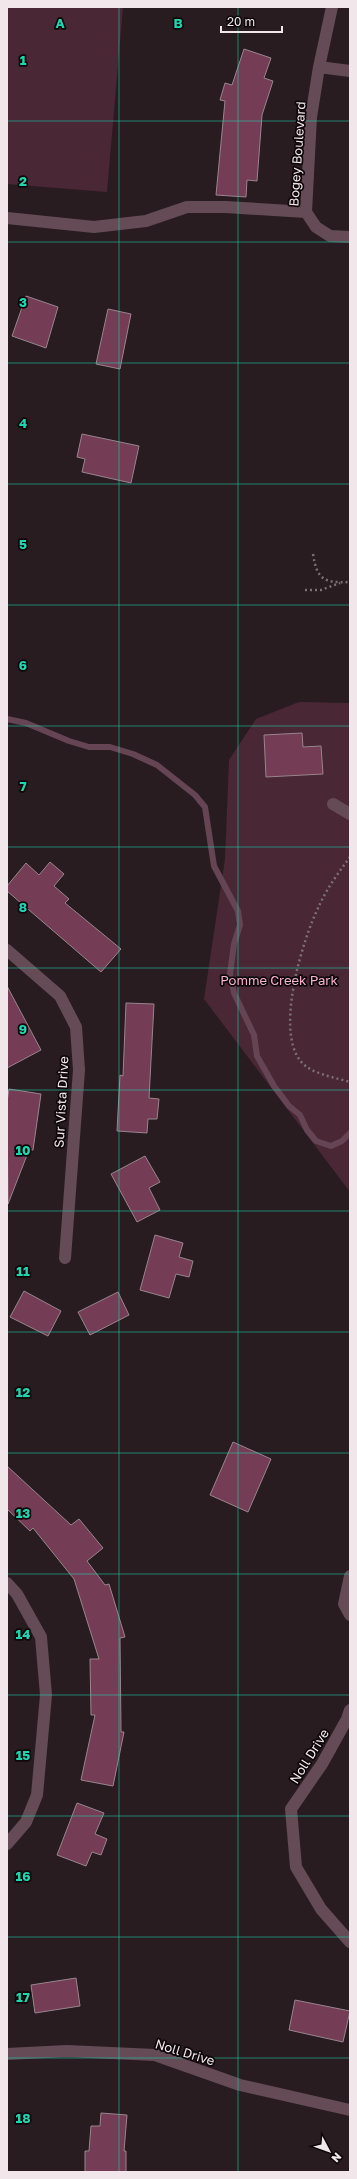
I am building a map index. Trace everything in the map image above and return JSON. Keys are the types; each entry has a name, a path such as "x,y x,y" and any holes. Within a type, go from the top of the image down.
{"street":[{"name":"Bogey Boulevard","path":"332,7 319,67 311,117 306,212 316,227 330,236 350,237"},
{"path":"319,67 350,70"},
{"path":"7,218 94,227 146,221 187,207 226,207 306,212"},
{"path":"333,804 350,814"},
{"name":"Sur Vista Drive","path":"7,950 60,996 76,1027 79,1070 65,1258"},
{"path":"350,1576 344,1604 350,1615"},
{"path":"7,1582 17,1594 41,1637 46,1695 37,1795 26,1822 7,1844"},
{"name":"Noll Drive","path":"350,1710 347,1719 322,1764 291,1809 296,1866 320,1909 350,1942"},
{"name":"Noll Drive","path":"7,2054 68,2051 155,2055 240,2085 350,2110"}],"path":[{"path":"314,554 315,568 319,575 326,581 350,582"},
{"path":"305,590 321,590 340,582"},
{"path":"350,857 319,905 306,936 294,984 290,1025 294,1050 307,1067 350,1082"}],"green space":[{"path":"7,7 123,7 107,192 7,184"},
{"name":"Pomme Creek Park","path":"299,702 350,703 350,1192 204,999 225,859 229,760 256,719"}],"building":[{"path":"244,49 271,58 264,78 273,81 262,115 257,181 247,180 246,197 216,195 225,101 220,100 225,83 232,85"},
{"path":"26,296 58,307 46,348 12,336"},
{"path":"108,309 131,314 120,369 96,364"},
{"path":"82,434 139,446 131,483 82,472 85,459 77,457"},
{"path":"302,733 303,747 321,746 323,774 266,777 264,735"},
{"path":"50,862 64,874 54,886 69,899 65,903 121,949 101,972 7,891 7,886 26,863 39,875"},
{"path":"7,986 41,1050 7,1068"},
{"path":"126,1003 154,1004 149,1098 159,1099 157,1119 148,1119 147,1133 117,1131 120,1075 123,1076"},
{"path":"9,1089 41,1094 33,1150 29,1150 8,1204 7,1102"},
{"path":"145,1156 160,1182 149,1188 160,1210 137,1222 111,1174"},
{"path":"155,1235 183,1243 179,1257 193,1261 189,1277 176,1274 169,1298 140,1290"},
{"path":"24,1291 61,1311 48,1336 10,1317"},
{"path":"118,1292 129,1315 90,1335 78,1312"},
{"path":"233,1442 271,1459 248,1512 210,1495"},
{"path":"7,1466 71,1525 79,1519 103,1548 87,1561 105,1585 109,1584 125,1637 120,1638 121,1732 124,1732 113,1786 81,1780 95,1715 91,1715 90,1659 99,1659 74,1579 33,1528 30,1531 7,1509"},
{"path":"77,1803 104,1813 95,1834 107,1839 101,1855 92,1852 86,1866 57,1855"},
{"path":"76,1978 80,2006 35,2013 31,1985"},
{"path":"295,2000 350,2011 343,2042 289,2030"},
{"path":"101,2113 127,2115 124,2151 126,2151 126,2172 85,2172 85,2151 89,2151 91,2126 100,2126"}],"waterway":[{"path":"7,719 26,723 69,741 89,747 110,747 133,754 157,765 195,795 205,807 214,866 238,911 240,925 234,944 230,974 234,993 254,1035 257,1056 274,1086 289,1106 300,1115 307,1130 316,1141 331,1146 342,1141 350,1133"}]}
